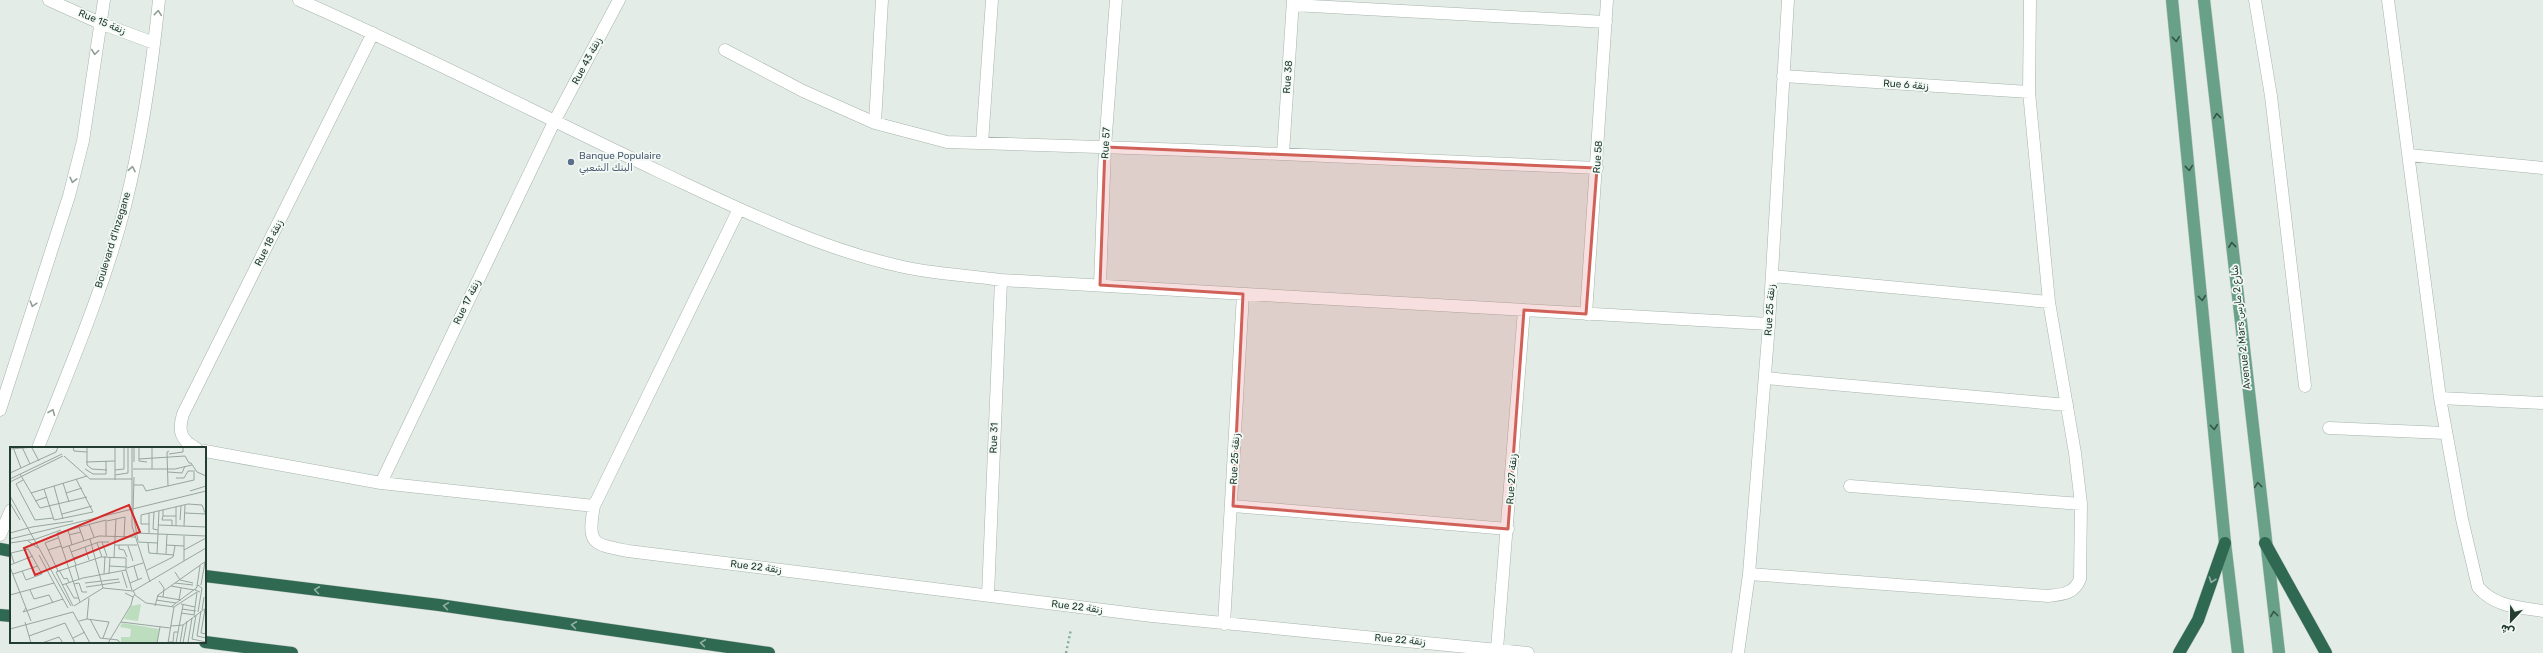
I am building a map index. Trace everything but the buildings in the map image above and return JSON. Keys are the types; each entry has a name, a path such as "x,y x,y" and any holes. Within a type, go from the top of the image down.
{"highway":[{"path":"2179,653 2198,620 2225,543"},
{"path":"2265,543 2326,653"},
{"path":"0,550 10,551"},
{"path":"206,576 438,605 770,653"},
{"path":"0,615 10,616"},
{"path":"206,642 292,653"}],"main road":[{"path":"2172,0 2225,543 2238,653"},
{"name":"Avenue 2 Mars شارع 2 مارس","path":"2204,0 2265,543 2279,653"}],"street":[{"name":"Rue 15 زنقة","path":"49,0 154,43"},
{"path":"0,410 69,196 83,141 104,0"},
{"name":"Boulevard d'Inzegane","path":"38,447 88,322 125,206 154,43 159,0"},
{"path":"299,0 373,33 554,122 739,209 836,248 899,266 1001,280 1770,324"},
{"name":"Rue 43 زنقة","path":"554,122 619,0"},
{"path":"875,123 882,0"},
{"path":"982,143 992,0"},
{"name":"Rue 57","path":"1100,285 1105,147 1116,0"},
{"name":"Rue 58","path":"1586,314 1597,168 1607,0"},
{"name":"Rue 25 زنقة","path":"1738,653 1749,574 1770,324 1788,0"},
{"path":"1749,574 2048,596 2066,594 2073,591 2080,579 2081,504 2067,405 2048,302 2029,92 2030,0"},
{"path":"2255,0 2271,96 2305,386"},
{"path":"2388,0 2445,433 2462,520 2478,587 2485,595 2502,604 2543,611"},
{"path":"1293,2 1606,22"},
{"name":"Rue 38","path":"1283,154 1293,2"},
{"name":"Rue 18 زنقة","path":"194,447 188,444 180,433 179,427 183,414 373,33"},
{"path":"725,50 803,91 875,123 947,142 1283,154 1597,168"},
{"name":"Rue 6 زنقة","path":"1783,76 2029,92"},
{"name":"Rue 17 زنقة","path":"381,483 554,122"},
{"path":"2409,155 2543,168"},
{"name":"Rue 22 زنقة","path":"739,209 594,506 590,529 596,542 604,546 628,551 1224,624 1528,653"},
{"path":"1772,276 2048,302"},
{"name":"Rue 31","path":"988,595 1001,280"},
{"name":"Rue 25 زنقة","path":"1224,624 1232,506 1243,294"},
{"name":"Rue 27 زنقة","path":"1497,649 1508,528 1524,310"},
{"path":"1765,378 2067,405"},
{"path":"2440,398 2543,403"},
{"path":"2329,428 2445,433"},
{"path":"206,451 381,483 594,506"},
{"path":"1850,486 2081,504"},
{"path":"1232,506 1508,528"},
{"path":"0,535 10,512"}],"path":[{"path":"1066,653 1070,629"}],"highlighted area":[{"path":"1105,147 1597,168 1586,314 1524,310 1508,529 1233,506 1243,294 1100,285"}],"place":[{"name":"Banque Populaire البنك الشعبي","path":"571,162"}]}
